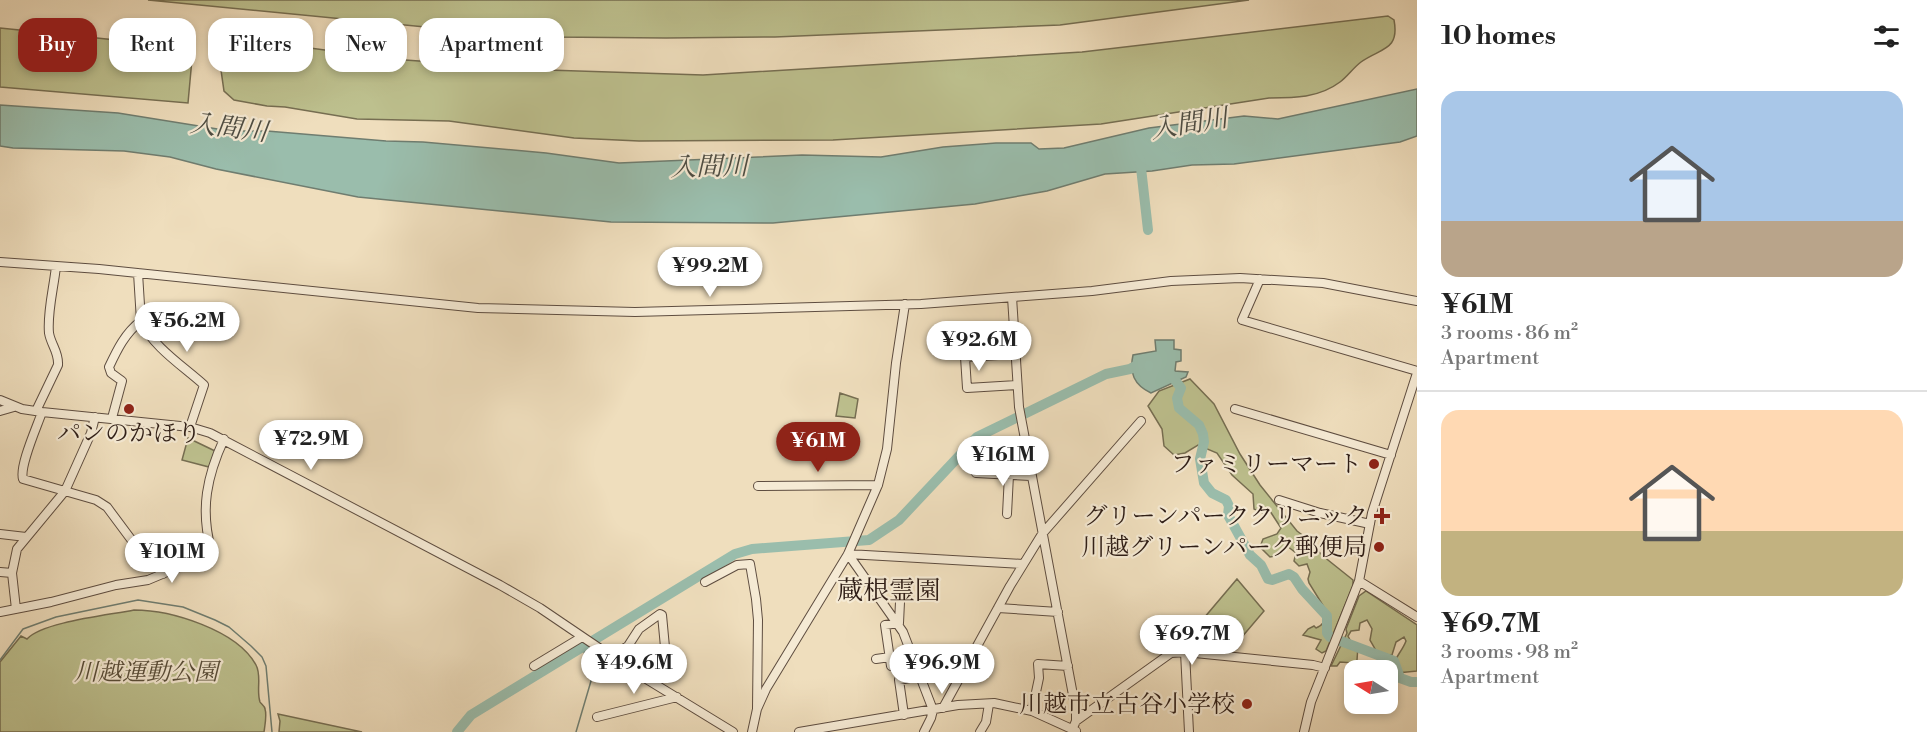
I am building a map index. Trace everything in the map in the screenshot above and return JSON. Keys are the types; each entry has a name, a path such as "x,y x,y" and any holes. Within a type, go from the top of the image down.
{"street":[{"path":"0,262 138,273 477,308 532,310 694,312 905,304 1092,291 1171,281 1260,279 1323,284 1417,301"},
{"path":"56,266 49,330 51,341 59,357 39,412 23,479 96,500 107,507 136,546 163,574"},
{"path":"138,273 141,321 149,334 204,385 190,427"},
{"path":"1260,279 1242,320 1417,372 1413,403 1390,455 1370,524 1359,581 1311,702 1304,732"},
{"path":"799,732 943,708 989,704 1010,705 1032,711 1075,731 1076,711 1021,422 1012,297"},
{"path":"757,709 766,689 848,554 878,485 886,449 905,304"},
{"path":"112,418 122,381 111,373 109,367 119,345 132,328 141,321"},
{"path":"1015,354 965,357 967,388 1017,385"},
{"path":"0,400 15,407 39,412 190,427 224,440 500,585 540,608 612,657 733,732"},
{"path":"0,411 15,407"},
{"path":"1235,409 1390,455"},
{"path":"16,609 12,573 17,549 65,490 91,434 95,417"},
{"path":"943,708 1042,534 1141,421"},
{"path":"0,612 51,602 116,585 148,580 210,554 205,520 207,488 212,466 224,440"},
{"path":"976,473 1031,476"},
{"path":"1007,514 1009,475"},
{"path":"758,486 878,485"},
{"path":"1279,500 1320,513 1370,524"},
{"path":"0,534 26,537"},
{"path":"848,554 1023,564"},
{"path":"848,554 898,623 933,710 924,732"},
{"path":"705,582 737,565 750,564 758,620 757,709 752,732"},
{"path":"0,572 12,573"},
{"path":"1359,581 1417,617"},
{"path":"898,623 900,602"},
{"path":"998,608 1058,612"},
{"path":"612,657 628,646 639,629 660,614 662,615 666,658 653,682"},
{"path":"891,666 885,625 898,623"},
{"path":"534,666 583,638"},
{"path":"1076,721 1171,653 1185,652 1325,668"},
{"path":"1185,652 1189,732"},
{"path":"876,659 890,657"},
{"path":"1032,711 1039,678 1038,664 1068,666"},
{"path":"904,715 899,680 920,676"},
{"path":"597,717 677,697"},
{"path":"980,732 986,722 989,704"}],"green space":[{"path":"148,0 1249,0 1060,25 775,37 564,37 564,18 419,18 419,26 407,25 407,18 333,18"},
{"path":"1388,16 1394,20 1395,30 1394,38 1387,47 1361,62 1340,82 1315,94 1269,98 1101,124 833,140 639,141 574,138 449,121 357,119 234,100 224,91 221,72 313,72 313,48 325,50 325,72 407,72 407,60 419,61 419,72 564,71 703,75 1082,52"},
{"path":"0,28 18,30 18,72 97,72 97,38 109,39 109,72 191,72 188,103 0,87"},
{"path":"1190,379 1214,404 1240,454 1260,485 1297,531 1353,580 1353,586 1326,651 1322,653 1316,649 1321,640 1303,635 1308,629 1321,625 1327,612 1309,583 1310,572 1307,564 1299,566 1294,561 1296,553 1287,546 1279,555 1270,557 1260,547 1263,539 1277,534 1281,528 1270,511 1265,514 1254,509 1253,494 1232,475 1217,453 1198,445 1185,453 1174,455 1164,446 1162,429 1148,406 1159,391"},
{"path":"840,393 858,399 855,418 836,416"},
{"path":"188,438 215,451 209,467 182,460"},
{"path":"1237,579 1264,611 1236,644 1204,618"},
{"path":"1366,591 1417,625 1417,671 1398,673 1398,660 1395,660 1406,641 1404,637 1396,642 1392,655 1378,654 1370,640 1372,629 1367,620 1360,623 1359,630 1351,631 1348,636 1352,644 1358,646 1357,660 1344,660 1337,666 1331,666 1347,633 1346,629 1359,596"},
{"name":"川越運動公園","path":"134,610 166,614 202,624 219,632 247,653 258,669 259,697 266,711 264,732 0,732 0,662 21,636 27,639 35,633 61,624"},
{"path":"278,714 362,732 279,732"}],"water":[{"name":"入間川","path":"1417,89 1417,136 1400,142 1234,164 1192,165 1152,171 1105,174 1047,191 975,204 773,223 611,222 358,197 216,169 170,157 124,151 0,146 0,105 118,113 230,131 267,131 423,142 546,153 619,163 802,155 881,157 943,147 996,143 1031,143 1039,149 1064,148 1149,128 1244,116 1278,119"},
{"path":"1155,340 1174,340 1174,349 1181,350 1181,361 1176,362 1175,371 1188,372 1186,377 1151,393 1140,386 1134,378 1132,361 1133,355 1156,351"}],"waterway":[{"path":"1140,159 1148,230"},
{"path":"457,732 471,715 735,554 752,549 869,540 899,520 977,437 1106,374 1130,369 1141,363"},
{"path":"1168,371 1181,388 1177,398 1179,408 1199,425 1203,434 1204,442 1200,459 1204,483 1212,493 1226,500 1229,506 1228,515 1250,555 1261,565 1268,579 1272,580 1289,574 1294,577 1327,616 1327,633 1330,637 1394,661 1400,678 1417,682"},
{"path":"0,660 23,629 56,617 138,600 183,607 229,627 262,657 266,666 272,732"},
{"path":"576,732 591,681 583,647"}],"place":[{"name":"パンのかほり","path":"129,409"},
{"name":"ファミリーマート","path":"1374,464"},
{"name":"グリーンパーククリニック","path":"1382,516"},
{"name":"川越グリーンパーク郵便局","path":"1379,547"},
{"name":"川越市立古谷小学校","path":"1247,704"}],"district":[{"name":"蔵根霊園","path":"889,590"}]}
